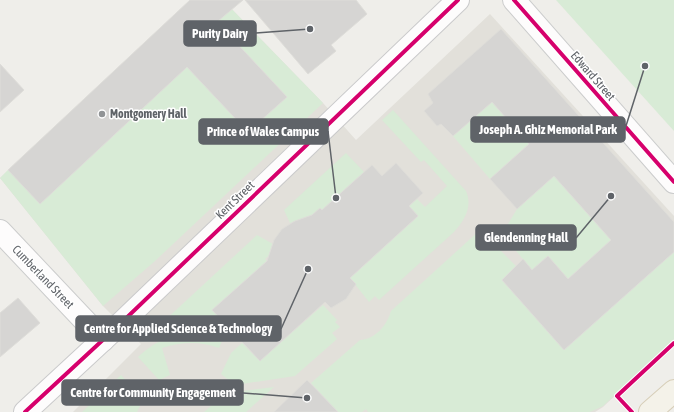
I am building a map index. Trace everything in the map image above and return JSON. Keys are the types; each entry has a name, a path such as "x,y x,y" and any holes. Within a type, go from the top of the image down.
{"main road":[{"path":"650,412 674,391"}],"street":[{"name":"Kent Street","path":"25,412 103,340 458,0"},
{"name":"Edward Street","path":"514,0 674,182"},
{"name":"Cumberland Street","path":"0,231 103,340"}],"shaded area":[{"path":"190,0 223,0 323,103 356,140 490,14 674,216 674,340 603,407 595,412 73,412 141,344 103,306 0,178"}],"green space":[{"path":"196,0 223,0 323,103 155,261 103,306 0,178 8,170 40,204 187,67 248,132 286,96"},
{"path":"556,0 674,0 674,131"},
{"path":"492,102 529,144 490,179 453,136"},
{"path":"393,110 466,191 468,197 468,208 464,218 454,232 379,300 375,296 369,302 350,278 418,216 409,206 417,199 425,207 447,186 424,160 421,162 382,120"},
{"path":"346,153 364,172 322,210 303,224 295,221 290,223 284,210"},
{"path":"554,176 611,240 568,279 548,256 532,270 502,234 517,209"},
{"path":"480,230 517,267 502,280 564,349 674,252 674,339 603,406 590,412 368,412 366,409 362,412 338,412 311,383 360,340 376,334 384,326 391,311"},
{"path":"257,235 277,248 265,259 267,261 213,310 231,330 228,333 209,327 188,326 167,329 148,336"},
{"path":"323,305 337,320 335,322 340,327 332,333 337,339 295,376 235,385 221,374 231,353 242,343 260,361"},
{"path":"194,334 223,339 219,348 204,344 190,343 177,344 162,348 170,375 159,380 138,357 144,351 157,343 171,337"},
{"path":"121,375 143,399 137,412 82,412"},
{"path":"274,387 246,412 204,412 226,393"}],"building":[{"name":"Montgomery Hall","path":"190,0 243,0 217,22 287,97 248,132 187,67 40,204 8,170"},
{"path":"245,0 356,0 367,14 331,45 336,51 308,74"},
{"path":"501,29 674,222 674,252 564,350 502,280 523,259 532,270 548,256 568,279 611,240 554,176 517,209 490,179 529,144 492,102 453,136 441,124 437,126 424,111 433,103 428,94"},
{"path":"0,64 24,90 0,112"},
{"path":"396,163 423,193 409,206 418,216 350,278 356,284 346,299 331,308 325,302 260,361 212,310 267,261 274,240 282,229 295,221 312,215 320,208 322,210 372,165 382,176"},
{"path":"18,298 40,323 0,357 0,313"},
{"path":"307,380 338,412 274,412"}],"cycle path":[{"path":"25,412 119,325 458,0"},
{"path":"514,0 674,182"},
{"path":"632,412 617,396 674,343"}],"place":[{"name":"Purity Dairy","path":"310,29"},
{"name":"Joseph A. Ghiz Memorial Park","path":"645,66"},
{"name":"Montgomery Hall","path":"102,114"},
{"name":"Glendenning Hall","path":"611,196"},
{"name":"Prince of Wales Campus","path":"336,198"},
{"name":"Centre for Applied Science & Technology","path":"308,269"},
{"name":"Centre for Community Engagement","path":"307,398"}]}
